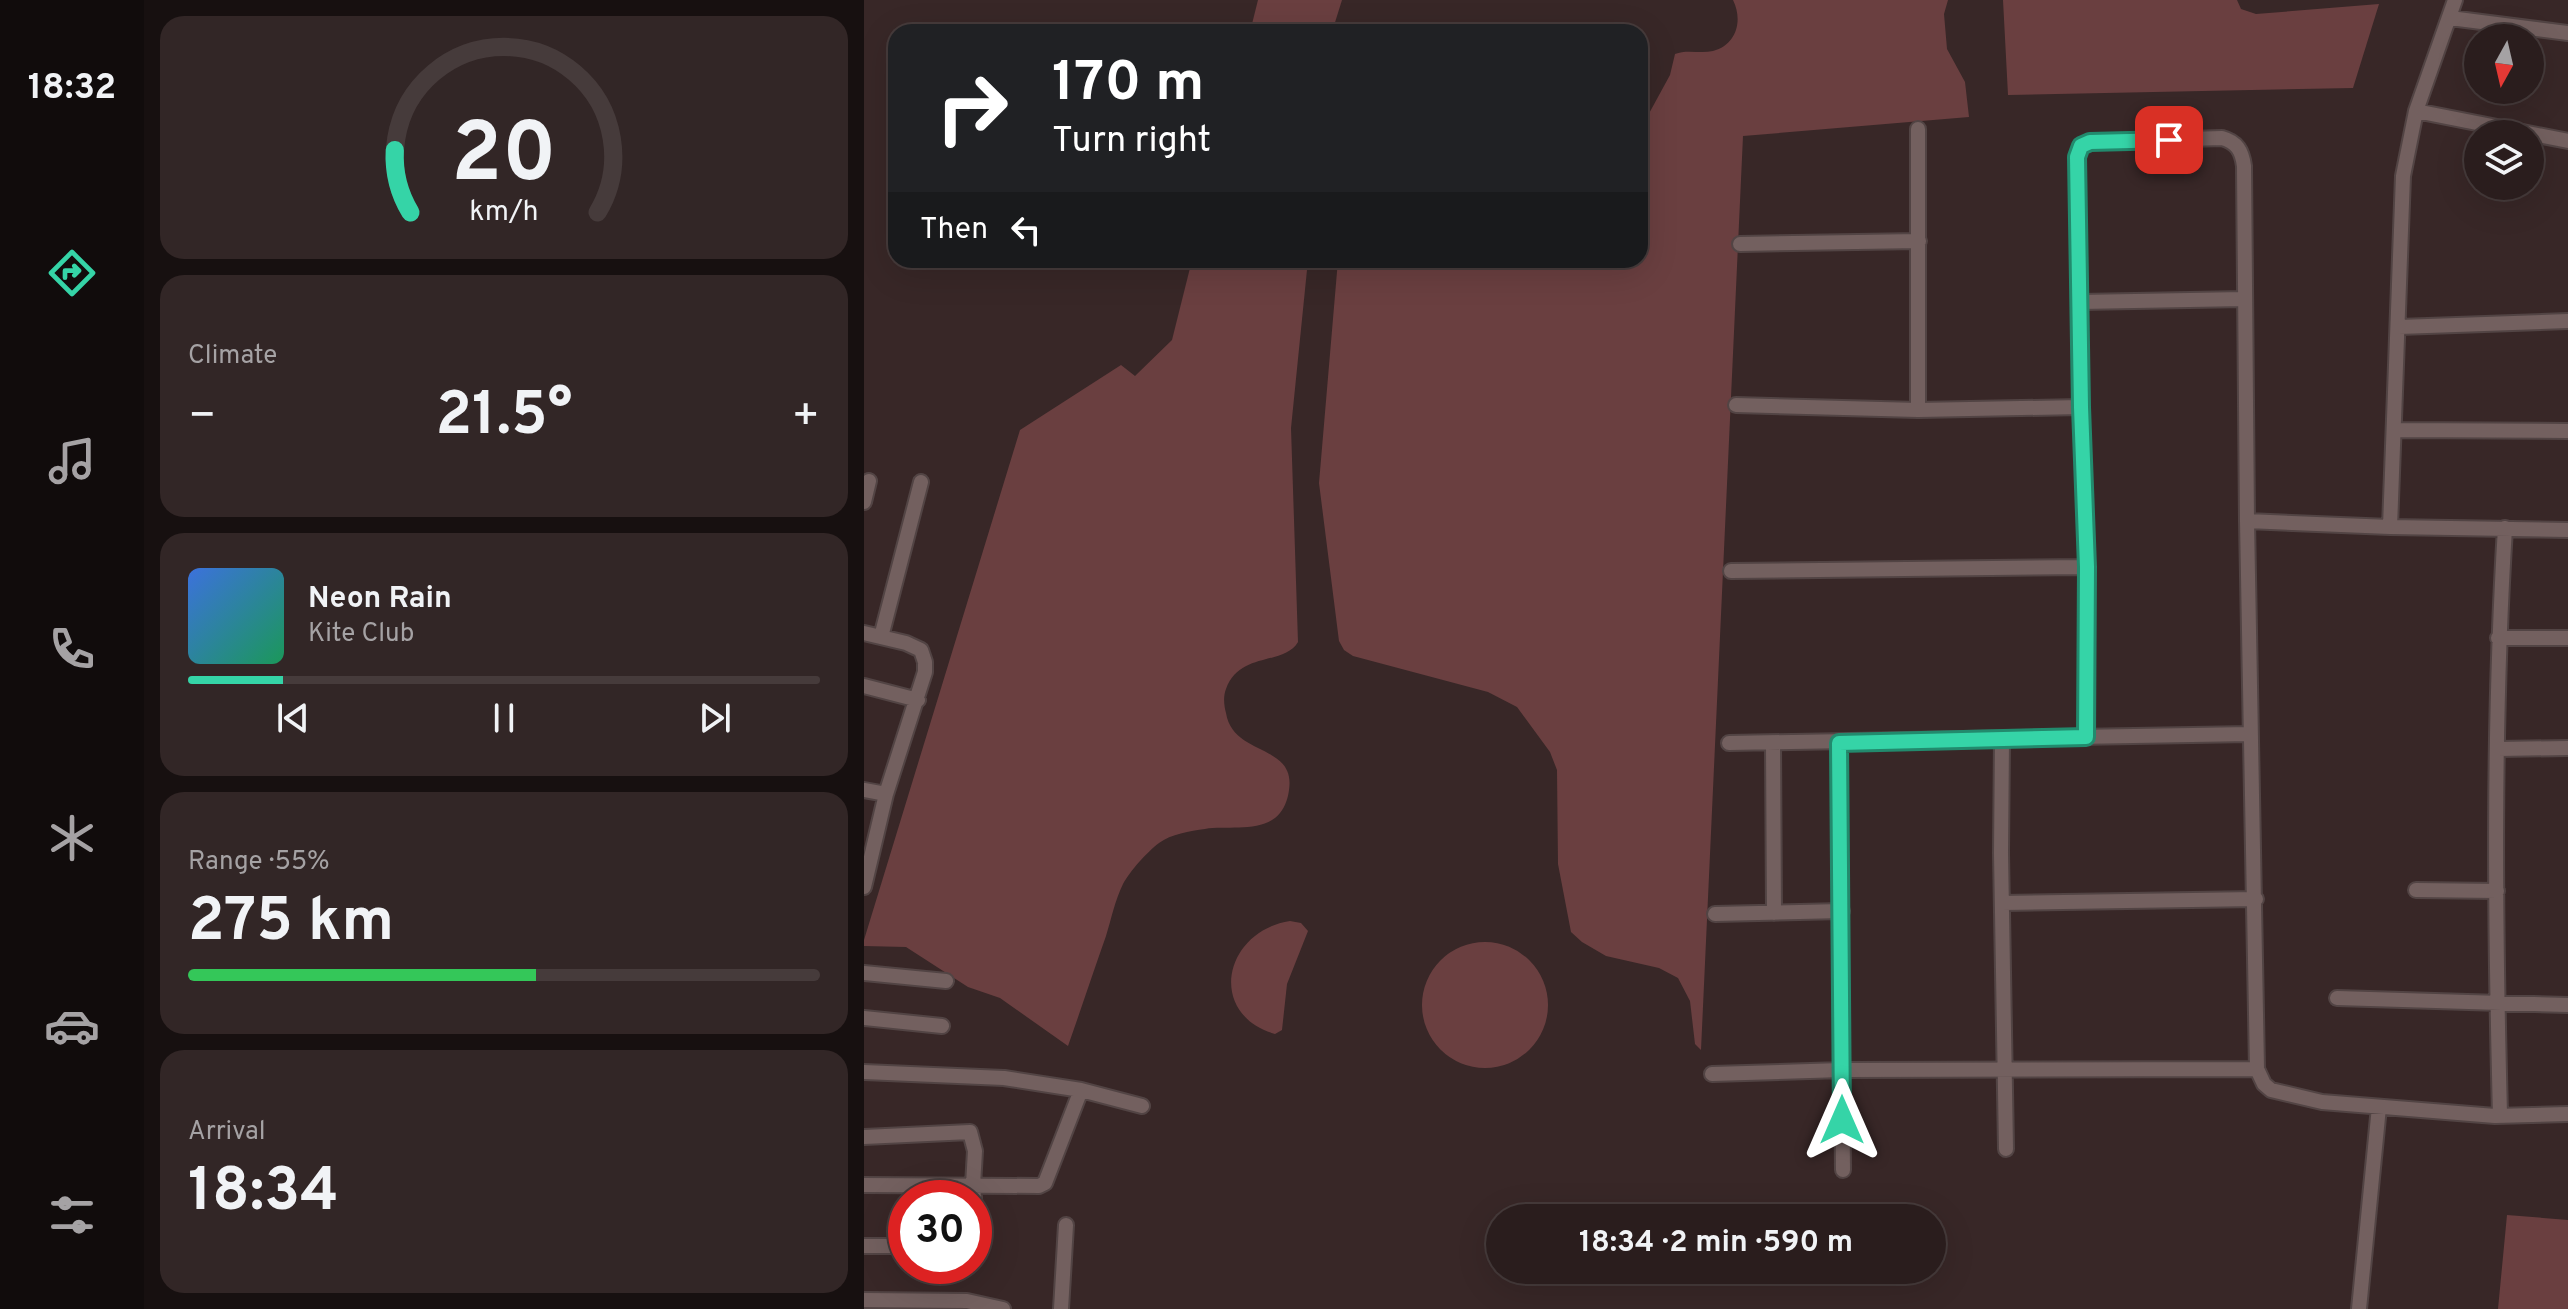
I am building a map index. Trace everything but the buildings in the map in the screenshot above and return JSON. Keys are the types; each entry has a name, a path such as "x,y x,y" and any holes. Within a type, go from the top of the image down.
{"street":[{"path":"2390,527 2403,176 2416,111 2455,0"},
{"path":"2450,18 2568,33"},
{"path":"2416,111 2568,141"},
{"path":"1918,129 1918,410"},
{"path":"2086,737 2087,567 2077,162 2081,146 2090,142 2222,138 2239,147 2243,155 2257,1069 2264,1084 2271,1090 2322,1102 2500,1115 2568,1114"},
{"path":"1740,244 1919,241"},
{"path":"2080,302 2244,299"},
{"path":"2399,327 2568,321"},
{"path":"1736,405 1918,410 2081,407"},
{"path":"2394,430 2568,431"},
{"path":"864,502 869,481"},
{"path":"881,637 921,482"},
{"path":"2247,521 2568,530"},
{"path":"2500,1115 2497,1004 2498,638 2505,528"},
{"path":"1731,571 2087,567"},
{"path":"864,633 906,643 921,650 925,662 918,700 869,843 864,887"},
{"path":"2498,638 2568,638"},
{"path":"864,686 918,700"},
{"path":"1729,743 2250,734"},
{"path":"2002,739 2006,1149"},
{"path":"1773,743 1774,913"},
{"path":"1839,743 1843,1170"},
{"path":"2498,749 2568,748"},
{"path":"864,790 886,794"},
{"path":"2416,890 2497,891"},
{"path":"2002,903 2256,899"},
{"path":"1715,914 1842,911"},
{"path":"864,973 946,981"},
{"path":"2337,998 2568,1005"},
{"path":"864,1018 942,1026"},
{"path":"1712,1074 1842,1070 2257,1069"},
{"path":"864,1072 1004,1078 1081,1090 1142,1106"},
{"path":"992,1186 1033,1187 1045,1183 1081,1090"},
{"path":"2359,1309 2379,1107"},
{"path":"864,1137 970,1132 975,1151 973,1180"},
{"path":"864,1185 888,1185"},
{"path":"1061,1309 1066,1225"},
{"path":"864,1246 888,1246"},
{"path":"864,1300 967,1301 1003,1309"}],"shaded area":[{"path":"1258,0 1342,0 1334,24 1252,24"},
{"path":"1733,0 1948,0 1944,14 1947,49 1965,82 1969,117 1743,136 1701,1050 1695,1044 1690,1001 1678,978 1659,968 1606,956 1571,932 1558,864 1557,770 1550,752 1517,707 1488,692 1353,656 1344,650 1339,641 1319,483 1337,268 1648,268 1648,115 1670,75 1675,54 1713,51 1728,43 1736,31"},
{"path":"2003,0 2237,0 2241,9 2256,14 2379,4 2353,88 2008,95"},
{"path":"1190,268 1307,268 1291,428 1298,642 1283,654 1241,669 1233,677 1224,698 1231,727 1240,737 1283,764 1289,775 1289,793 1285,805 1273,820 1255,826 1205,829 1175,835 1159,843 1139,862 1126,879 1118,897 1068,1046 1000,998 968,987 906,947 864,946 864,940 1020,430 1121,365 1135,376 1172,340"},
{"path":"1290,921 1301,923 1308,931 1287,984 1282,1030 1275,1034 1253,1024 1239,1009 1232,992 1232,974 1238,956 1250,940 1268,928"},
{"path":"1485,942 1509,947 1529,961 1543,981 1548,1005 1543,1029 1529,1049 1509,1063 1485,1068 1461,1063 1441,1049 1427,1029 1422,1005 1427,981 1441,961 1461,947"},
{"path":"2507,1215 2568,1220 2568,1309 2498,1309"}],"route":[{"path":"1842,1120 1839,743 2086,737 2087,567 2077,157 2081,146 2090,142 2169,140"}]}
